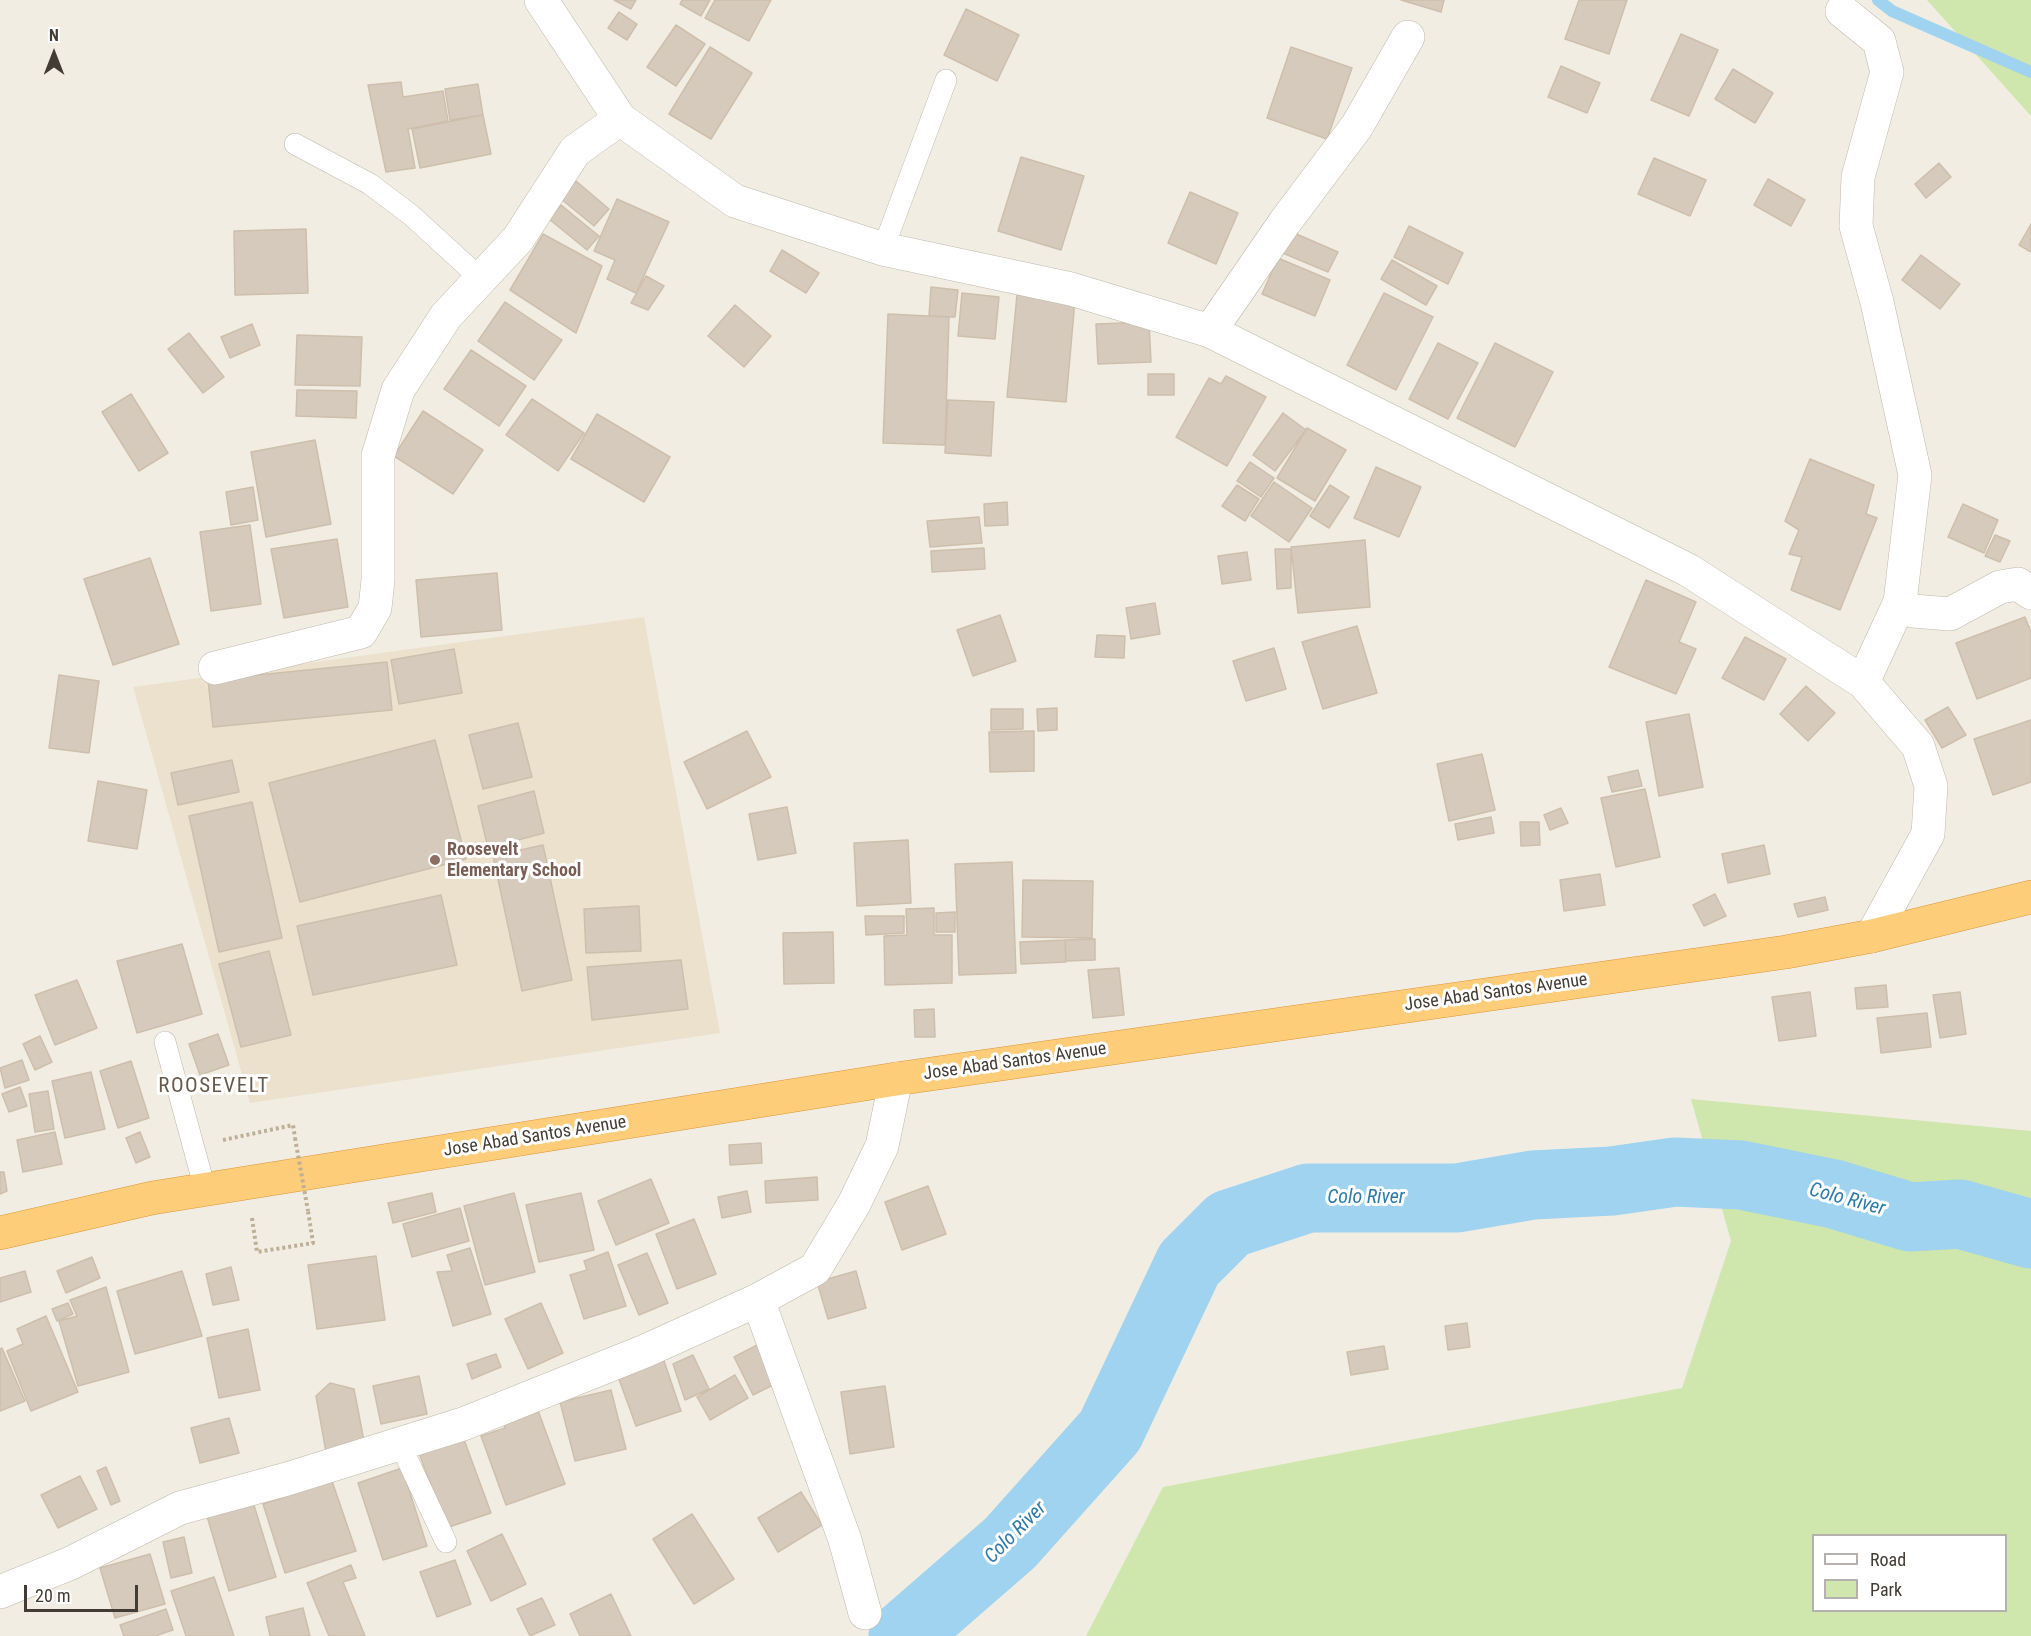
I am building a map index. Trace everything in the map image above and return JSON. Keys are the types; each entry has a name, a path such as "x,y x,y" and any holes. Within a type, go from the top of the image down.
{"highway":[{"name":"Jose Abad Santos Avenue","path":"0,1233 152,1198 896,1079 1786,952 1872,936 2031,897"}],"street":[{"path":"541,0 620,119 735,201 883,249 1071,289 1210,331 1688,570 1863,682 1918,746 1931,786 1928,834 1872,936"},
{"path":"1842,11 1880,41 1887,72 1858,177 1856,226 1877,302 1915,475 1900,602 1863,682"},
{"path":"1210,331 1285,222 1357,126 1408,37"},
{"path":"214,669 361,632 375,608 378,580 378,456 398,390 446,315 518,239 574,151 620,119"},
{"path":"1900,602 1913,611 1950,614 2000,587 2018,584 2031,593"},
{"path":"0,1592 71,1563 180,1508 287,1479 463,1424 645,1351 758,1300 815,1269 854,1204 882,1146 896,1079"},
{"path":"758,1300 845,1540 866,1613"}],"lane":[{"path":"883,249 946,80"},
{"path":"295,144 370,184 411,215 481,279"},
{"path":"165,1042 205,1189"},
{"path":"400,1443 446,1542"}],"path":[{"path":"193,1146 293,1125 313,1243 257,1251"}],"shaded area":[{"name":"Roosevelt Elementary School","path":"644,617 720,1033 250,1103 133,687"}],"green space":[{"path":"1927,0 2031,0 2031,116"},
{"path":"1691,1099 2031,1131 2031,1636 1086,1636 1163,1487 1682,1388 1731,1241"}],"building":[{"path":"614,0 636,0 631,9"},
{"path":"682,0 710,0 701,16 680,4"},
{"path":"715,0 771,0 749,41 705,18"},
{"path":"1401,0 1444,0 1441,12"},
{"path":"1579,0 1627,0 1609,54 1565,39"},
{"path":"966,9 1019,35 997,81 944,55"},
{"path":"619,12 637,24 627,40 608,28"},
{"path":"676,25 705,44 676,86 647,67"},
{"path":"1681,34 1718,50 1689,116 1651,100"},
{"path":"710,47 752,73 711,139 669,114"},
{"path":"1291,47 1352,68 1327,139 1267,118"},
{"path":"1561,66 1600,83 1587,113 1548,97"},
{"path":"1733,69 1773,93 1755,123 1715,99"},
{"path":"401,82 403,97 443,91 448,121 408,129 415,168 386,172 368,85"},
{"path":"478,84 483,115 450,120 445,89"},
{"path":"483,115 491,154 420,168 412,129"},
{"path":"1021,157 1084,176 1061,250 998,231"},
{"path":"1654,158 1706,180 1690,216 1638,194"},
{"path":"1939,163 1951,177 1926,198 1915,184"},
{"path":"1768,179 1805,200 1791,226 1754,205"},
{"path":"576,181 609,209 594,226 561,199"},
{"path":"1190,192 1238,213 1216,264 1168,243"},
{"path":"617,199 669,222 636,293 607,279 615,260 594,251"},
{"path":"561,205 599,236 587,250 549,219"},
{"path":"2031,224 2031,252 2019,245"},
{"path":"1409,226 1463,253 1448,284 1394,257"},
{"path":"306,229 308,293 235,295 234,231"},
{"path":"1287,230 1338,252 1328,272 1278,251"},
{"path":"543,234 602,266 576,333 510,290"},
{"path":"782,250 819,273 806,293 770,271"},
{"path":"1921,255 1960,284 1940,309 1902,280"},
{"path":"1278,258 1330,280 1315,316 1262,294"},
{"path":"1392,260 1437,286 1426,305 1381,279"},
{"path":"646,276 664,286 648,310 631,303"},
{"path":"931,287 958,290 955,317 929,316"},
{"path":"962,293 999,297 995,339 958,336"},
{"path":"1384,293 1433,317 1396,390 1347,365"},
{"path":"1017,295 1075,300 1066,402 1007,397"},
{"path":"505,302 562,340 534,380 478,341"},
{"path":"735,305 771,336 744,367 708,336"},
{"path":"888,314 949,317 945,445 883,443"},
{"path":"1149,322 1151,362 1098,364 1096,324"},
{"path":"252,324 260,345 230,358 221,337"},
{"path":"189,333 224,377 203,393 168,349"},
{"path":"297,335 362,337 360,386 295,385"},
{"path":"1438,343 1478,363 1448,419 1409,399"},
{"path":"1495,343 1553,372 1515,447 1457,418"},
{"path":"471,350 526,386 499,426 444,389"},
{"path":"1148,374 1174,374 1174,395 1148,395"},
{"path":"1226,376 1266,397 1227,466 1176,437 1209,378 1221,384"},
{"path":"297,390 357,391 356,418 296,416"},
{"path":"131,394 168,453 139,471 102,412"},
{"path":"532,399 584,433 558,471 506,435"},
{"path":"948,400 994,402 991,456 945,453"},
{"path":"423,411 483,450 453,494 394,456"},
{"path":"1283,413 1306,430 1275,471 1253,455"},
{"path":"597,414 670,457 644,502 571,459"},
{"path":"1307,428 1346,450 1315,501 1277,478"},
{"path":"315,440 331,524 266,537 251,452"},
{"path":"1810,459 1874,485 1866,514 1877,518 1840,610 1791,590 1802,557 1789,554 1799,530 1785,521"},
{"path":"1250,462 1274,478 1261,497 1237,481"},
{"path":"1376,467 1421,487 1399,537 1354,518"},
{"path":"1274,482 1312,508 1289,542 1251,516"},
{"path":"1237,485 1259,499 1245,521 1222,506"},
{"path":"1330,485 1349,497 1329,528 1310,516"},
{"path":"253,487 258,520 231,525 226,492"},
{"path":"1007,502 1008,525 985,526 984,504"},
{"path":"1963,504 1998,520 1984,553 1948,537"},
{"path":"979,517 982,543 930,547 927,521"},
{"path":"250,525 261,604 211,611 200,532"},
{"path":"1995,535 2010,541 2000,562 1985,556"},
{"path":"337,539 348,607 284,618 271,549"},
{"path":"1365,540 1370,607 1298,613 1291,547"},
{"path":"984,548 985,569 932,572 931,551"},
{"path":"1275,549 1291,549 1291,588 1277,589"},
{"path":"1247,552 1251,580 1222,584 1218,556"},
{"path":"150,558 179,644 113,665 84,579"},
{"path":"497,573 502,630 421,637 416,580"},
{"path":"1646,580 1696,602 1679,642 1696,649 1676,694 1609,667"},
{"path":"1155,603 1160,634 1131,639 1126,608"},
{"path":"1000,615 1016,661 973,676 957,630"},
{"path":"2025,617 2031,632 2031,678 1977,699 1956,643"},
{"path":"1357,626 1377,693 1323,709 1302,642"},
{"path":"1097,635 1125,636 1124,658 1095,657"},
{"path":"1745,637 1786,659 1764,700 1722,678"},
{"path":"1274,648 1286,689 1246,701 1233,661"},
{"path":"454,649 462,693 399,704 391,660"},
{"path":"387,662 392,710 213,727 208,680"},
{"path":"59,675 99,681 89,753 49,748"},
{"path":"1806,686 1835,713 1808,741 1780,714"},
{"path":"1948,707 1966,735 1942,748 1925,720"},
{"path":"1057,708 1057,730 1038,731 1037,709"},
{"path":"991,709 1023,709 1023,729 991,730"},
{"path":"1689,714 1703,787 1659,796 1646,722"},
{"path":"2031,720 2031,782 1993,795 1974,739"},
{"path":"518,723 532,777 483,789 469,735"},
{"path":"747,731 771,777 707,809 684,762"},
{"path":"1034,731 1034,771 990,772 989,732"},
{"path":"435,740 466,859 300,902 269,783"},
{"path":"1482,754 1495,810 1449,821 1437,764"},
{"path":"232,760 239,792 178,805 171,773"},
{"path":"1638,770 1642,786 1612,792 1608,777"},
{"path":"98,781 147,790 137,849 88,841"},
{"path":"1645,789 1660,857 1616,867 1601,798"},
{"path":"534,791 544,833 488,848 478,806"},
{"path":"252,802 282,938 219,952 189,816"},
{"path":"787,807 796,853 758,860 749,814"},
{"path":"1561,808 1568,823 1550,830 1544,815"},
{"path":"1491,817 1494,833 1458,840 1455,824"},
{"path":"1520,822 1539,822 1540,845 1521,846"},
{"path":"908,840 911,903 857,906 854,843"},
{"path":"543,845 572,980 522,991 493,856"},
{"path":"1764,845 1770,874 1728,883 1722,854"},
{"path":"1012,862 1016,973 959,975 955,864"},
{"path":"1600,874 1605,905 1564,911 1560,880"},
{"path":"1023,880 1093,881 1092,938 1022,937"},
{"path":"1715,894 1726,916 1704,926 1693,905"},
{"path":"441,895 457,965 313,995 297,926"},
{"path":"1825,897 1828,910 1798,917 1794,904"},
{"path":"639,906 641,951 586,953 584,909"},
{"path":"934,908 934,935 952,935 952,983 885,985 884,936 907,935 906,909"},
{"path":"955,912 955,932 936,932 936,913"},
{"path":"865,916 904,916 904,933 866,935"},
{"path":"833,932 834,983 784,984 783,933"},
{"path":"1095,939 1095,960 1066,961 1065,940"},
{"path":"1065,940 1066,962 1021,964 1020,942"},
{"path":"182,944 202,1014 137,1033 117,961"},
{"path":"269,951 291,1035 241,1047 219,964"},
{"path":"681,960 688,1009 592,1020 587,967"},
{"path":"1119,968 1124,1015 1093,1018 1088,970"},
{"path":"77,980 97,1028 55,1045 35,995"},
{"path":"1886,985 1888,1007 1857,1009 1855,988"},
{"path":"1810,992 1816,1036 1779,1041 1772,997"},
{"path":"1960,992 1966,1034 1940,1038 1933,995"},
{"path":"934,1009 935,1037 915,1037 914,1010"},
{"path":"1927,1013 1931,1047 1881,1053 1877,1018"},
{"path":"218,1034 229,1065 200,1075 189,1044"},
{"path":"40,1036 52,1062 35,1070 23,1044"},
{"path":"22,1060 29,1080 5,1088 0,1068"},
{"path":"131,1061 149,1118 118,1128 100,1071"},
{"path":"91,1072 105,1129 65,1138 52,1081"},
{"path":"20,1087 27,1106 9,1112 2,1094"},
{"path":"48,1091 54,1129 35,1132 29,1094"},
{"path":"55,1132 62,1164 23,1172 17,1140"},
{"path":"140,1132 150,1157 136,1163 126,1138"},
{"path":"761,1143 762,1163 730,1165 729,1145"},
{"path":"0,1172 4,1172 7,1191 0,1194"},
{"path":"817,1177 818,1200 766,1203 765,1181"},
{"path":"651,1179 669,1223 616,1245 598,1201"},
{"path":"928,1186 946,1234 902,1250 885,1202"},
{"path":"747,1191 751,1212 722,1218 718,1197"},
{"path":"432,1193 436,1212 393,1223 388,1203"},
{"path":"514,1193 535,1272 485,1285 464,1206"},
{"path":"581,1193 594,1250 539,1262 526,1205"},
{"path":"460,1208 469,1241 412,1257 403,1224"},
{"path":"694,1219 716,1274 677,1289 656,1234"},
{"path":"470,1248 491,1314 453,1326 437,1272 452,1271 447,1255"},
{"path":"608,1252 626,1306 584,1319 570,1275 587,1270 584,1261"},
{"path":"647,1253 668,1303 639,1315 618,1265"},
{"path":"376,1256 385,1320 317,1329 308,1265"},
{"path":"92,1257 100,1278 66,1293 57,1271"},
{"path":"231,1267 239,1300 213,1305 206,1274"},
{"path":"25,1271 31,1292 0,1302 0,1278"},
{"path":"182,1271 202,1336 135,1354 117,1291"},
{"path":"856,1271 866,1308 828,1319 817,1282"},
{"path":"106,1287 129,1372 78,1386 59,1321 77,1316 70,1300"},
{"path":"68,1303 73,1314 57,1321 52,1309"},
{"path":"541,1303 563,1353 528,1369 505,1319"},
{"path":"46,1316 78,1392 31,1411 7,1351 23,1344 17,1329"},
{"path":"1467,1323 1470,1347 1448,1350 1445,1326"},
{"path":"248,1329 260,1390 219,1398 207,1338"},
{"path":"759,1344 779,1382 753,1395 734,1357"},
{"path":"1384,1346 1388,1369 1351,1375 1347,1352"},
{"path":"2,1348 25,1401 0,1411 0,1349"},
{"path":"496,1354 501,1367 472,1379 467,1364"},
{"path":"662,1355 681,1411 636,1426 616,1371"},
{"path":"693,1355 709,1389 685,1400 673,1364"},
{"path":"735,1375 748,1398 710,1420 697,1397"},
{"path":"419,1376 427,1414 381,1424 373,1386"},
{"path":"330,1383 354,1389 364,1441 326,1452 316,1396"},
{"path":"885,1386 894,1447 850,1454 841,1392"},
{"path":"611,1390 626,1449 575,1461 560,1402"},
{"path":"536,1405 565,1484 506,1505 481,1436 505,1428 501,1417"},
{"path":"229,1418 239,1453 200,1463 191,1428"},
{"path":"462,1434 491,1513 446,1528 418,1450"},
{"path":"106,1467 120,1501 111,1505 97,1471"},
{"path":"402,1468 427,1546 383,1560 358,1483"},
{"path":"80,1476 97,1509 58,1528 41,1495"},
{"path":"332,1481 356,1551 285,1573 263,1504"},
{"path":"801,1492 822,1525 778,1552 758,1518"},
{"path":"253,1502 276,1577 229,1591 207,1516"},
{"path":"692,1514 734,1579 694,1604 653,1539"},
{"path":"502,1534 526,1584 491,1601 467,1551"},
{"path":"184,1537 192,1573 171,1578 163,1542"},
{"path":"150,1554 165,1604 115,1618 100,1568"},
{"path":"455,1560 471,1604 437,1617 420,1572"},
{"path":"351,1565 356,1578 343,1582 365,1636 329,1636 307,1583"},
{"path":"214,1577 234,1636 186,1636 171,1591"},
{"path":"611,1594 631,1636 580,1636 570,1614"},
{"path":"542,1598 555,1625 530,1636 517,1609"},
{"path":"303,1608 310,1636 270,1636 266,1617"},
{"path":"166,1609 173,1630 155,1636 124,1636 120,1625"}],"waterway":[{"path":"1878,0 1892,11 2031,72"},
{"name":"Colo River","path":"903,1636 1010,1543 1110,1431 1189,1264 1229,1224 1308,1198 1457,1198 1533,1185 1612,1181 1675,1172 1741,1175 1834,1194 1910,1217 1960,1214 2031,1234"}],"place":[{"name":"Roosevelt Elementary School","path":"435,860"}],"district":[{"name":"ROOSEVELT","path":"214,1087"}]}
